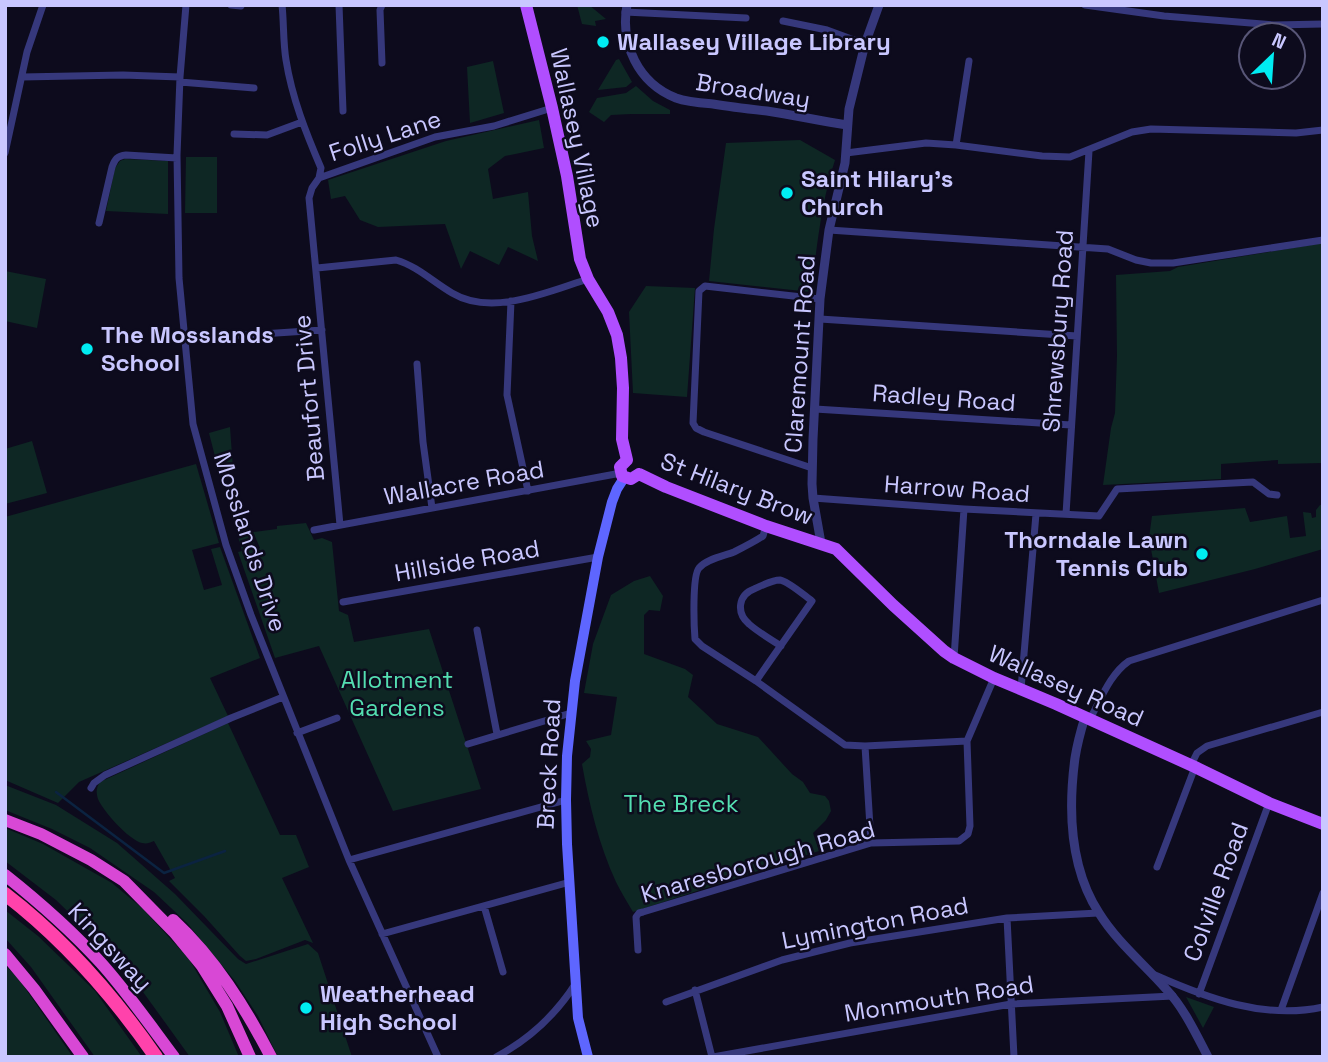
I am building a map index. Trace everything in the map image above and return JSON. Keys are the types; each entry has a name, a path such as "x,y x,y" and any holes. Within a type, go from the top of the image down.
{"highway":[{"path":"5,820 41,834 91,860 124,881 186,932 228,983 271,1057"},
{"name":"Kingsway","path":"5,875 33,897 102,964 174,1057"},
{"path":"124,881 174,932 202,966 227,1006 250,1057"},
{"path":"5,894 53,935 89,971 127,1016 156,1057"},
{"path":"5,954 34,989 82,1057"}],"main road":[{"name":"Wallasey Village","path":"526,5 567,176 580,259 588,279"},
{"path":"588,279 608,312 617,335 623,388 622,439 627,460"},
{"path":"627,460 637,461 640,467 639,474 631,480 623,476 620,467 627,460"},
{"name":"St Hilary Brow","path":"639,474 766,526 821,543"},
{"name":"Breck Road","path":"588,1057 578,1018 570,882 566,800 571,713 598,557 612,502 623,476"},
{"name":"Wallasey Road","path":"821,543 836,549 893,605 954,658 1269,803 1323,824"}],"street":[{"path":"5,153 27,52 43,5"},
{"name":"Mosslands Drive","path":"186,5 177,158 179,278 193,424 226,545 250,615 349,860 438,1057"},
{"path":"231,5 241,6"},
{"path":"282,5 286,58 293,91 302,122 321,168 319,178"},
{"path":"338,5 343,111"},
{"path":"382,5 382,63"},
{"name":"Claremount Road","path":"821,543 813,498 812,468 820,299 829,230 846,153 847,125 855,83 879,5"},
{"path":"1085,5 1164,16 1274,25 1323,24"},
{"path":"626,9 746,18"},
{"name":"Broadway","path":"626,9 625,32 632,56 643,75 675,98 793,114 847,125"},
{"path":"783,21 827,30 865,44"},
{"path":"956,145 969,61"},
{"path":"22,78 123,75 254,88"},
{"name":"Folly Lane","path":"317,268 309,198 319,178 435,137 494,126 552,108"},
{"path":"234,134 267,135 302,122"},
{"path":"846,153 926,143 1070,157 1132,132 1151,129 1296,133 1323,130"},
{"name":"Shrewsbury Road","path":"1066,514 1089,150"},
{"path":"99,223 112,167 119,156 177,158"},
{"path":"829,230 1108,249 1136,260 1173,263 1323,240"},
{"path":"317,268 396,261 407,263 464,300 494,304 588,279"},
{"name":"Beaufort Drive","path":"317,268 340,526"},
{"path":"812,468 696,428 693,423 699,291 705,286 820,299"},
{"path":"510,301 507,395 528,491"},
{"path":"820,319 1077,336"},
{"path":"183,339 322,330"},
{"path":"417,363 423,442 432,508"},
{"name":"Radley Road","path":"815,409 1071,425"},
{"name":"Wallacre Road","path":"314,530 623,476"},
{"name":"Harrow Road","path":"813,498 1099,516 1117,489 1253,482 1269,494 1277,495"},
{"path":"954,658 964,509"},
{"path":"1021,689 1036,514"},
{"path":"766,526 763,536 699,568 695,587 695,639 845,745 967,741"},
{"name":"Hillside Road","path":"343,602 598,557"},
{"path":"756,681 812,601 784,581 778,580 749,591 741,598 740,607 748,623 780,646"},
{"path":"1208,1057 1173,996 1122,944 1098,913 1075,852 1072,800 1075,758 1087,718 1114,676 1129,661 1323,600"},
{"path":"477,630 497,734"},
{"name":"Knaresborough Road","path":"638,950 636,917 639,914 871,843 959,841 968,834 970,826 967,741 994,678"},
{"path":"91,788 105,775 283,697"},
{"path":"1157,867 1198,753 1207,746 1323,712"},
{"path":"468,744 571,713"},
{"path":"298,733 337,718"},
{"path":"865,746 871,843"},
{"path":"349,860 566,800"},
{"name":"Colville Road","path":"1199,994 1269,803"},
{"path":"382,934 570,882"},
{"path":"1281,1010 1323,893"},
{"path":"484,906 503,972"},
{"name":"Lymington Road","path":"666,1002 782,960 850,943 1007,918 1098,913"},
{"path":"1007,918 1014,1057"},
{"path":"1153,974 1199,994 1248,1008 1297,1010 1323,1007"},
{"path":"496,1057 519,1045 539,1028 576,982"},
{"path":"695,990 713,1057"},
{"name":"Monmouth Road","path":"713,1057 1011,1004 1173,996"}],"green space":[{"path":"577,5 589,5 606,19 595,21 596,26 582,24"},
{"path":"619,59 632,82 626,87 598,90 616,60"},
{"path":"493,61 504,113 470,123 467,67"},
{"path":"636,86 653,101 670,110 670,114 611,115 604,122 589,112 597,98 626,93"},
{"path":"539,120 544,148 505,156 488,169 493,199 528,192 532,236 538,261 508,247 499,265 470,251 461,269 445,224 378,227 360,220 345,196 331,199 328,180 446,141"},
{"path":"800,140 835,160 823,209 811,292 709,281 726,143"},
{"path":"186,157 217,157 217,213 185,213"},
{"path":"125,159 168,161 168,214 106,211 115,168"},
{"path":"1323,243 1323,463 1278,464 1278,460 1221,464 1221,479 1103,485 1115,413 1116,275 1170,271 1178,267"},
{"path":"5,271 46,279 37,328 5,321"},
{"path":"646,286 695,288 687,397 633,393 629,312"},
{"path":"230,427 233,469 220,476 209,433"},
{"path":"32,441 47,493 5,504 5,449"},
{"path":"196,464 219,543 192,550 204,590 222,585 211,549 220,547 260,658 210,678 228,716 79,782 58,803 5,780 5,517"},
{"name":"Thorndale Lawn Tennis Club","path":"1323,505 1323,549 1159,593 1149,538 1152,516 1245,508 1250,522 1287,516 1290,538 1306,536 1303,512 1311,513 1312,518 1316,517 1316,510"},
{"name":"Allotment Gardens","path":"238,517 241,534 250,533 257,549 260,548 253,532 306,523 314,540 322,538 332,542 339,611 348,615 354,642 429,629 481,789 393,811 319,646 275,658 238,552 242,551 234,522"},
{"name":"The Breck","path":"650,576 663,596 660,611 649,610 644,615 644,654 685,669 693,675 688,697 717,724 758,737 792,774 803,782 810,793 825,796 831,811 813,833 819,851 633,912 604,854 582,764 590,757 591,749 586,741 611,735 617,697 584,693 593,644 611,595 634,581"},
{"path":"228,723 280,835 296,835 309,867 282,878 313,943 305,940 246,961 169,881 175,878 154,841 142,843 124,831 105,811 97,792 100,782"},
{"path":"5,785 56,805 117,843 175,894 246,964 308,944 318,953 352,1057 278,1057 258,1016 235,981 187,923 154,892 90,848 5,810"},
{"path":"5,828 43,844 112,883 142,908 189,959 220,1012 239,1057 190,1057 125,967 56,900 5,861"},
{"path":"5,910 38,936 95,991 142,1057 95,1057 31,967 5,938"},
{"path":"5,965 18,978 73,1057 5,1057"},
{"path":"1186,997 1214,1007 1203,1028"}],"waterway":[{"path":"56,792 164,873 225,851"}],"place":[{"name":"Wallasey Village Library","path":"603,42"},
{"name":"Saint Hilary's Church","path":"787,193"},
{"name":"The Mosslands School","path":"87,349"},
{"name":"Thorndale Lawn Tennis Club","path":"1202,554"},
{"name":"Weatherhead High School","path":"306,1008"}]}
